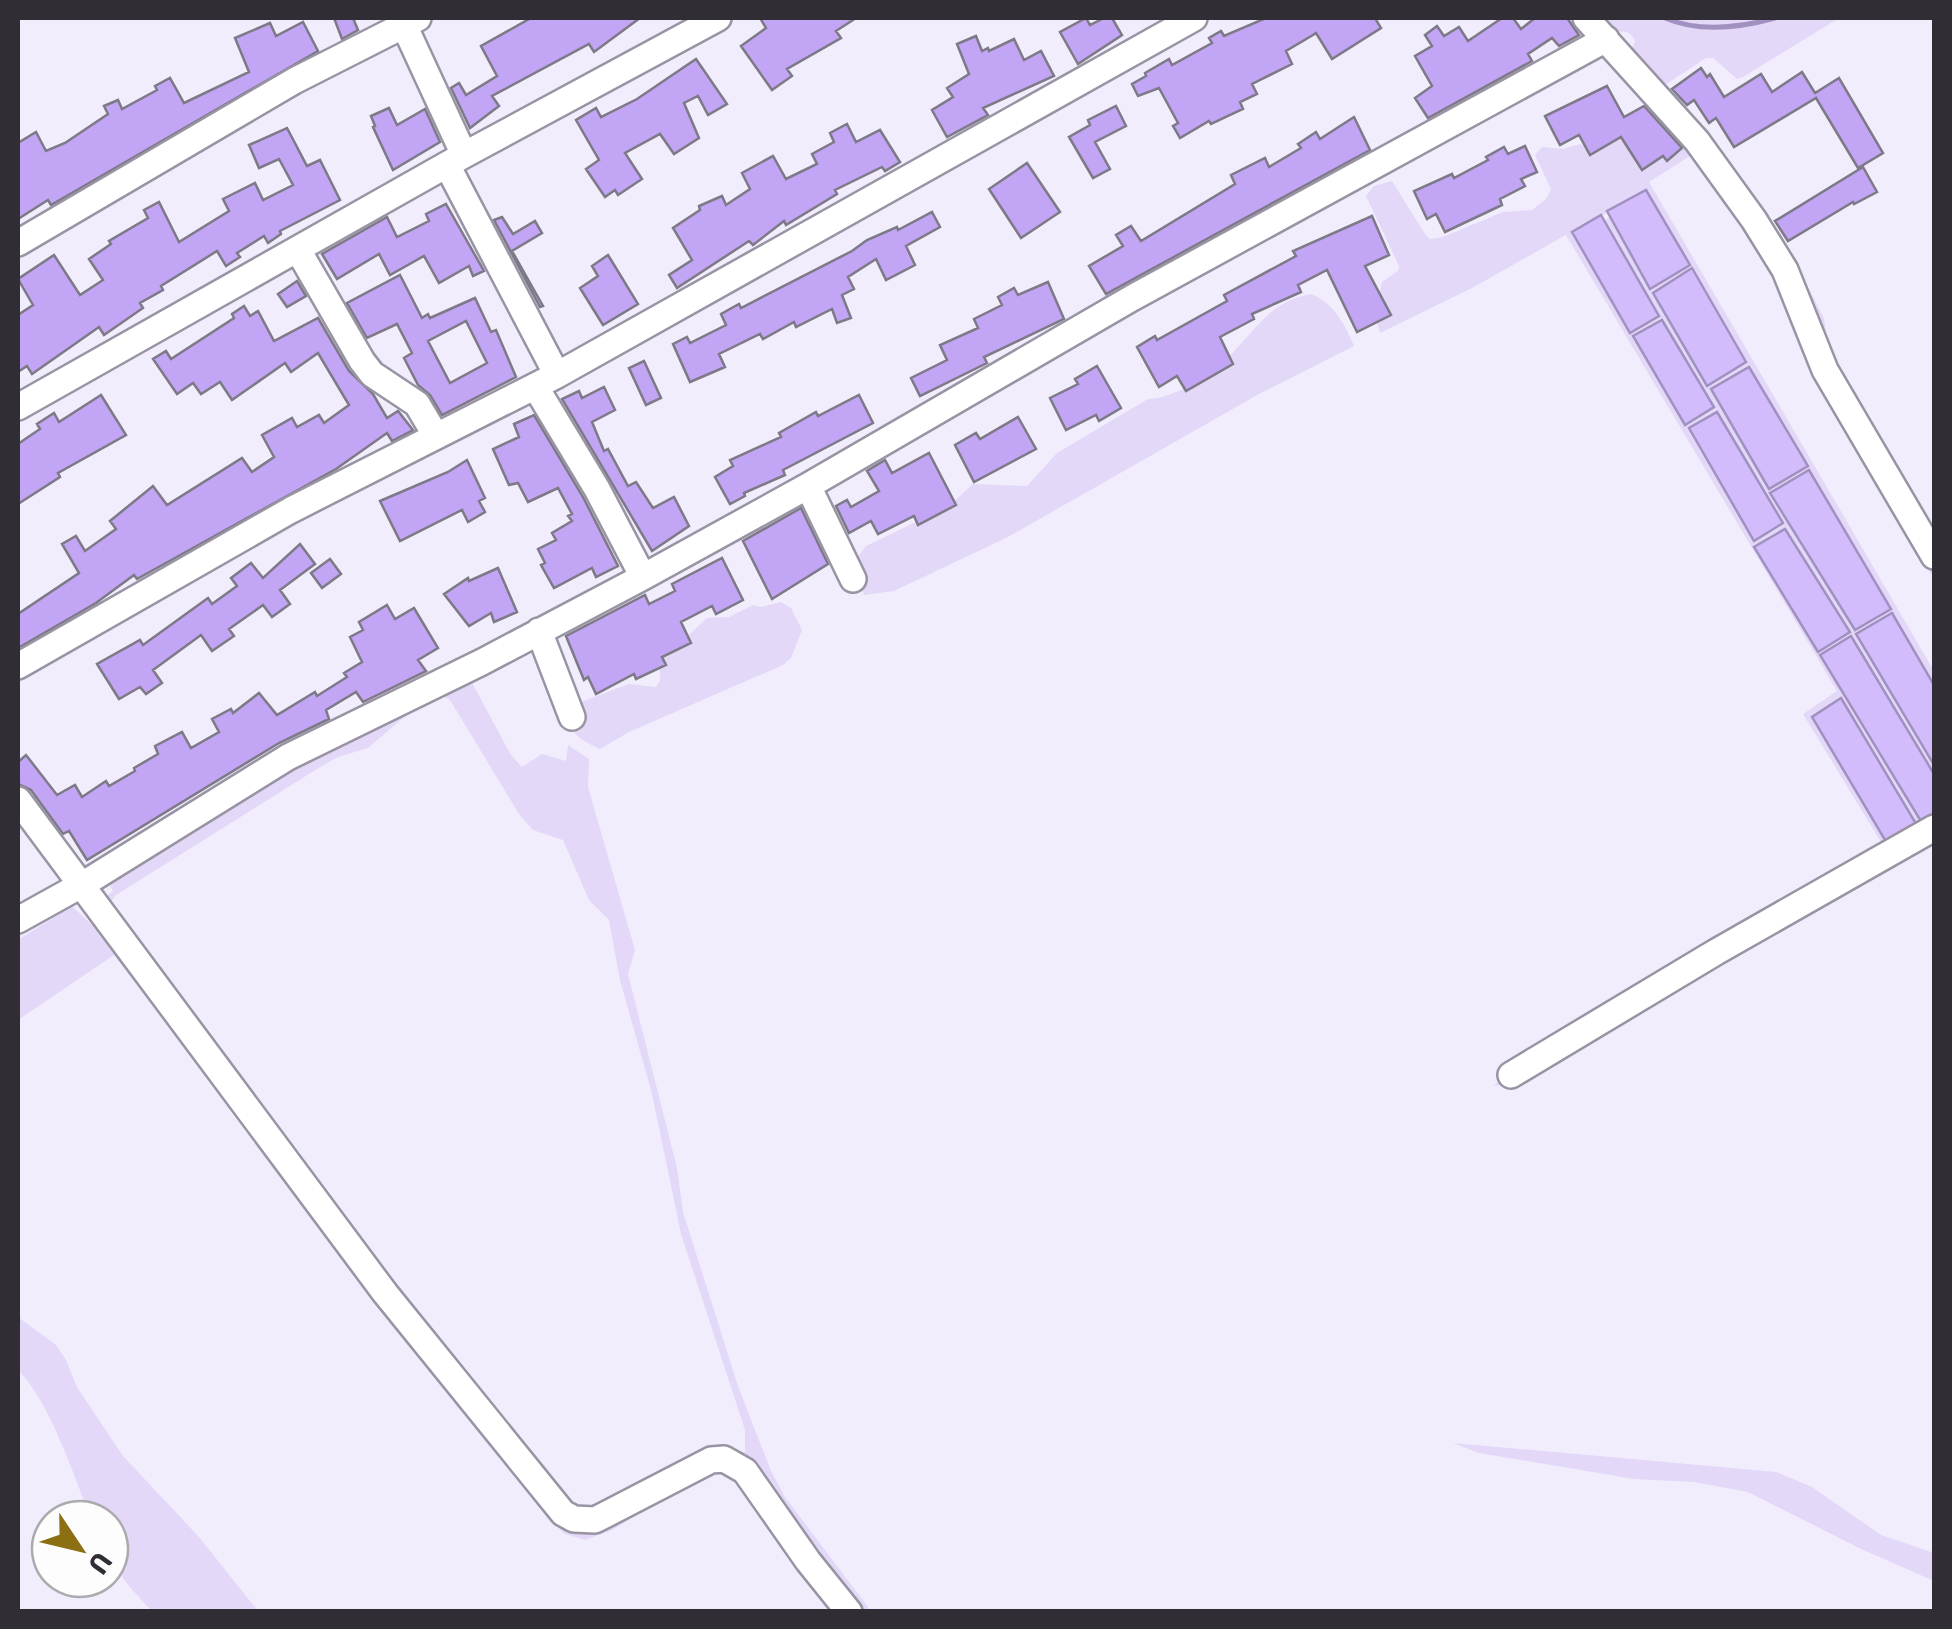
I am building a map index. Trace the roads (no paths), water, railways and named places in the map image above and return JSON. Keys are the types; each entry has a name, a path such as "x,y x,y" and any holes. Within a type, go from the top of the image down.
{"street":[{"path":"18,407 455,160 718,18"},
{"path":"18,666 244,536 546,380 1194,18"},
{"path":"1586,18 1697,141 1754,220 1786,270 1824,370 1934,556"},
{"path":"18,243 294,81 411,21 455,160 546,380 643,577"},
{"path":"18,920 288,757 643,577 1132,298 1606,39"},
{"path":"298,250 362,362 372,374 417,404 436,436"},
{"path":"808,486 853,578"},
{"path":"539,631 572,717"},
{"path":"18,800 385,1293 563,1513 574,1519 594,1520 711,1460 724,1459 745,1471 756,1484 808,1561 849,1612"},
{"path":"1511,1075 1934,828"}],"waterway":[{"path":"1665,18 1692,26 1720,27 1775,18"}]}
